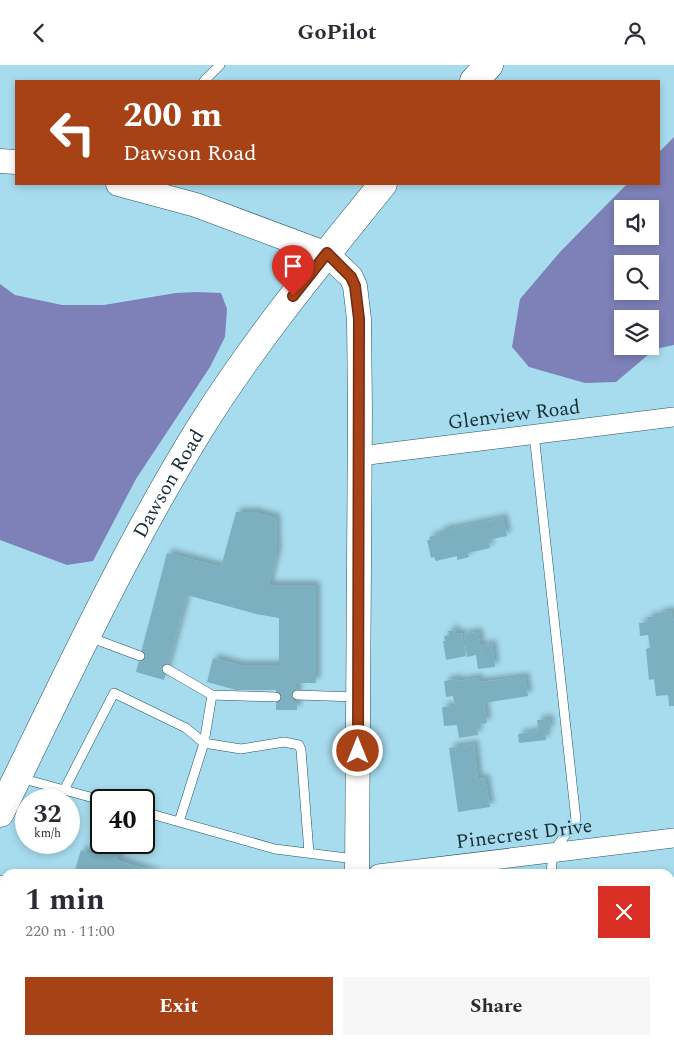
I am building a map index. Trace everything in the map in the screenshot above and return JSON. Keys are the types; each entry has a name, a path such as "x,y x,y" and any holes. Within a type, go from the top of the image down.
{"main road":[{"path":"475,80 489,65"},
{"name":"Dawson Road","path":"0,813 86,636 148,519 203,425 281,310 382,185"}],"street":[{"path":"0,161 15,163"},
{"path":"122,185 196,205 327,253 351,277 355,286 359,319 360,456 357,867"},
{"name":"Glenview Road","path":"360,456 674,417"},
{"name":"Pinecrest Drive","path":"420,869 674,838"}],"lane":[{"path":"205,80 220,65"},
{"path":"534,434 576,821 553,853 551,869"},
{"path":"86,636 140,656"},
{"path":"167,669 212,695 276,697"},
{"path":"65,789 114,693 186,728 204,743 241,749 284,742 299,745 301,750 309,853"},
{"path":"180,822 204,743 212,695"},
{"path":"297,695 358,697"},
{"path":"18,777 60,789"},
{"path":"155,815 276,849 309,853 357,867"}],"water":[{"path":"674,137 674,345 659,348 659,310 614,310 614,355 648,355 616,382 585,383 529,367 512,347 520,299 560,252 626,185 660,185 660,151"},
{"path":"0,284 15,295 62,305 104,305 176,293 221,293 227,309 225,337 210,367 136,479 93,561 67,565 0,540"}],"building":[{"path":"236,512 254,512 276,518 277,553 269,585 310,585 316,587 316,683 297,683 297,710 276,710 276,690 236,690 207,682 213,658 239,665 279,665 279,618 256,614 187,595 164,680 136,672 167,553 221,567"},
{"path":"503,518 507,536 488,540 490,548 468,553 469,557 457,560 457,556 436,561 434,557 431,558 427,540 430,540 429,537 440,534 439,531"},
{"path":"671,611 674,622 674,706 669,706 668,695 656,696 654,679 649,680 646,649 650,648 648,635 640,636 639,623 648,622 647,617 659,616 658,613"},
{"path":"455,630 456,634 462,633 466,656 446,660 444,636 449,635 448,631"},
{"path":"478,632 482,656 481,646 492,644 495,667 478,669 476,655 467,657 464,634"},
{"path":"525,677 528,696 484,703 487,723 477,725 478,735 459,738 457,725 444,726 442,707 455,706 453,696 446,697 444,681 478,678 479,682"},
{"path":"549,719 550,730 545,731 546,740 519,743 518,734 538,731 537,720"},
{"path":"474,744 478,779 485,778 490,807 458,812 449,748"},
{"path":"81,850 91,854 119,854 117,860 144,869 75,869"}],"route":[{"path":"293,296 327,253 351,277 355,286 359,319 360,410 358,751"}]}
